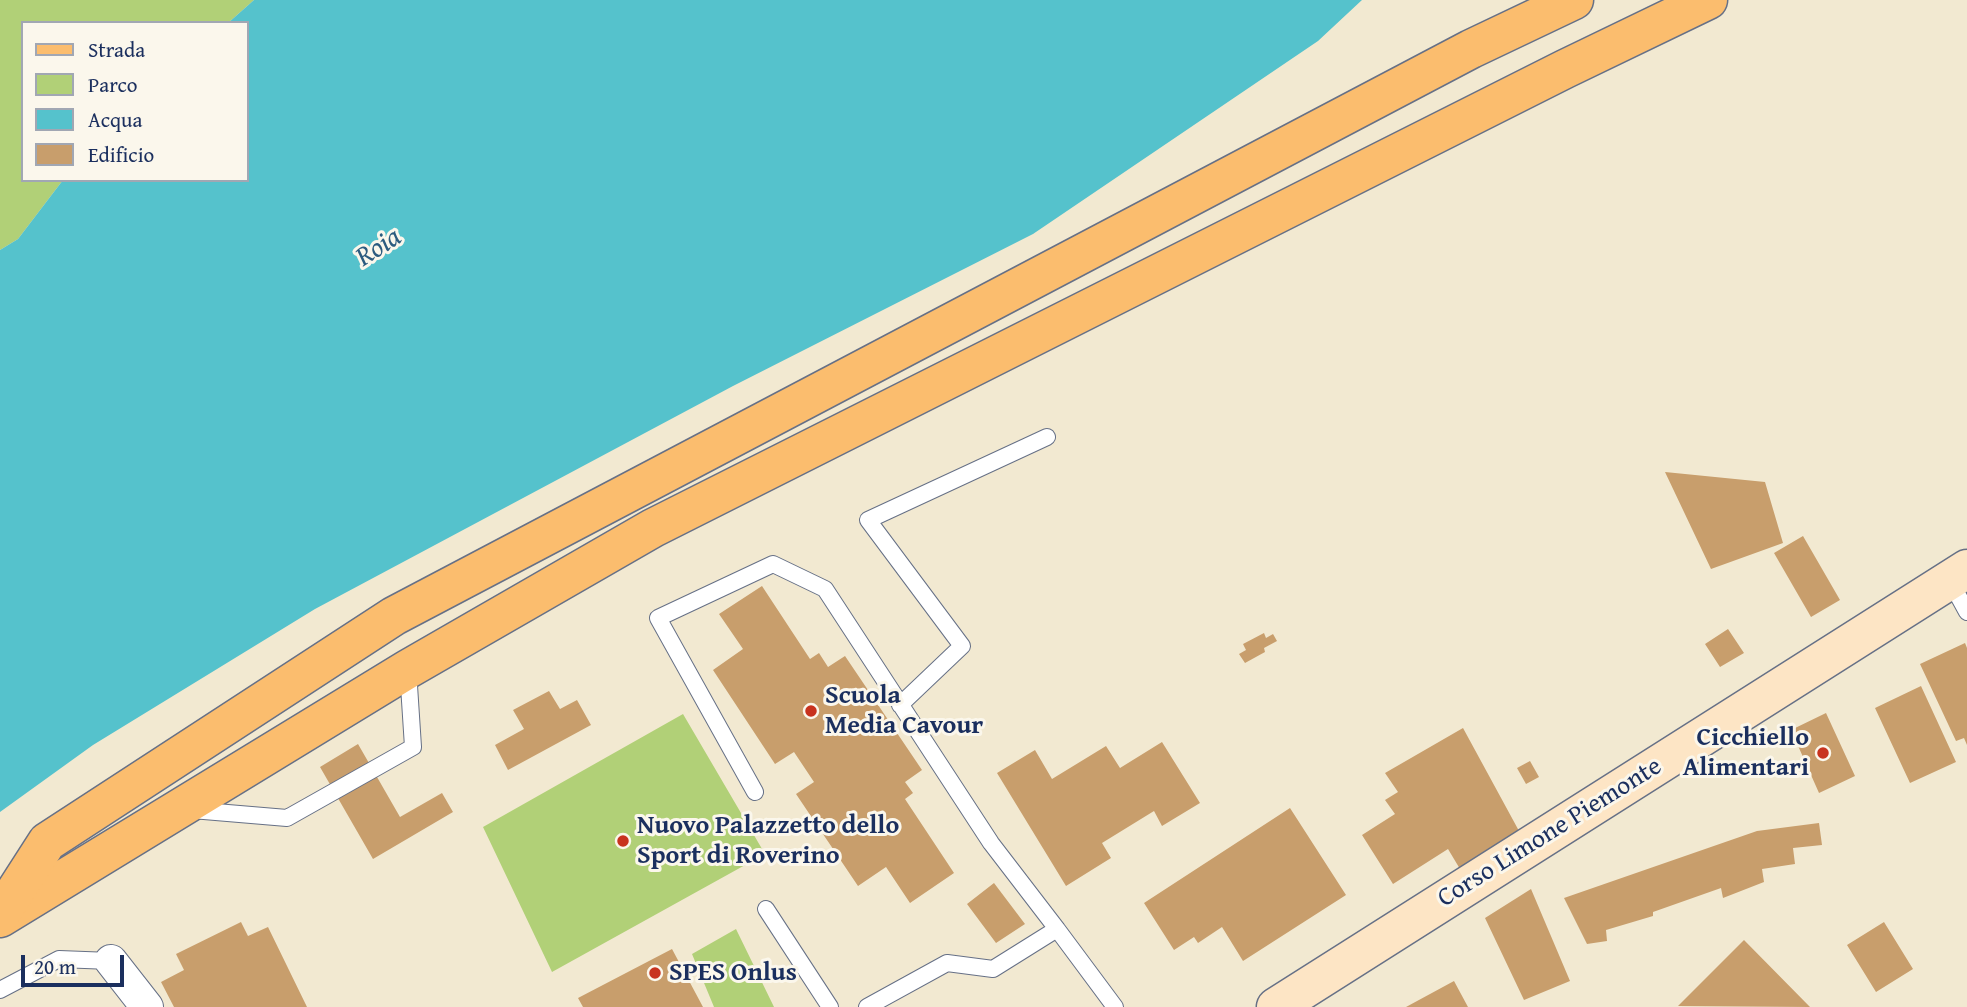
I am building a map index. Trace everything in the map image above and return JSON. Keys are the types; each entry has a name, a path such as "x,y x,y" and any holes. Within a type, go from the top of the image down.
{"main road":[{"path":"0,916 47,842 169,760 394,616 1471,49 1573,0"},
{"path":"0,916 408,669 653,528 1553,75 1708,0"},
{"name":"Corso Limone Piemonte","path":"1276,1007 1961,587"}],"street":[{"path":"111,961 148,1007"}],"lane":[{"path":"900,705 962,646 868,520 1047,437"},
{"path":"755,792 658,618 773,564 825,589 991,843 1115,1007"},
{"path":"179,809 286,818 413,747 408,669"},
{"path":"766,909 830,1007"},
{"path":"867,1007 947,963 993,969 1057,929"},
{"path":"0,990 59,959 111,961"}],"green space":[{"path":"0,0 254,0 230,21 21,21 21,182 61,182 18,239 0,250"},
{"name":"Nuovo Palazzetto dello Sport di Roverino","path":"683,714 765,854 552,972 483,827"},
{"path":"736,929 774,1007 714,1007 692,954"}],"water":[{"name":"Roia","path":"254,0 1362,0 1318,41 1033,234 733,386 315,609 93,745 0,812 0,250 18,239 61,182 248,182 248,21 230,21"}],"building":[{"path":"1665,472 1765,482 1783,543 1711,569"},
{"path":"1803,536 1840,600 1811,617 1774,553"},
{"name":"Scuola Media Cavour","path":"762,586 810,659 819,653 828,667 845,656 922,770 905,782 913,793 905,799 954,873 910,903 886,867 858,886 796,794 814,782 794,752 775,764 713,670 743,649 719,614"},
{"path":"1728,629 1744,653 1720,667 1705,644"},
{"path":"1264,633 1266,638 1273,634 1277,641 1264,648 1265,652 1245,663 1239,654 1246,650 1243,644"},
{"path":"1965,643 1967,745 1964,738 1956,741 1920,664"},
{"path":"1921,686 1956,762 1910,783 1875,708"},
{"path":"549,691 560,709 577,700 591,725 508,770 495,745 524,729 513,710"},
{"name":"Cicchiello Alimentari","path":"1826,713 1855,776 1819,793 1791,730"},
{"path":"1463,728 1525,842 1466,879 1448,849 1393,884 1362,835 1395,814 1385,800 1398,792 1385,773"},
{"path":"1162,742 1200,803 1162,826 1154,811 1102,843 1111,858 1066,886 997,773 1035,750 1052,779 1106,746 1120,768"},
{"path":"358,744 400,817 442,793 453,812 373,859 320,767"},
{"path":"1530,761 1539,777 1526,784 1517,768"},
{"path":"1290,808 1346,895 1243,961 1222,927 1198,943 1194,937 1174,950 1144,903"},
{"path":"1819,823 1822,845 1793,848 1795,864 1762,869 1764,882 1723,898 1721,888 1653,912 1653,916 1606,930 1607,941 1587,944 1564,898 1757,831"},
{"path":"994,883 1025,924 996,943 967,904"},
{"path":"1531,889 1570,981 1524,1000 1485,918"},
{"path":"241,922 248,936 268,927 307,1007 174,1007 161,982 184,970 176,954"},
{"path":"1884,922 1913,969 1876,992 1847,945"},
{"path":"1744,940 1810,1007 1678,1006"},
{"name":"SPES Onlus","path":"672,949 703,1007 583,1007 578,998"},
{"path":"1454,981 1468,1007 1406,1007"}],"place":[{"name":"Scuola Media Cavour","path":"811,711"},
{"name":"Cicchiello Alimentari","path":"1823,753"},
{"name":"Nuovo Palazzetto dello Sport di Roverino","path":"623,841"},
{"name":"SPES Onlus","path":"655,973"}]}
